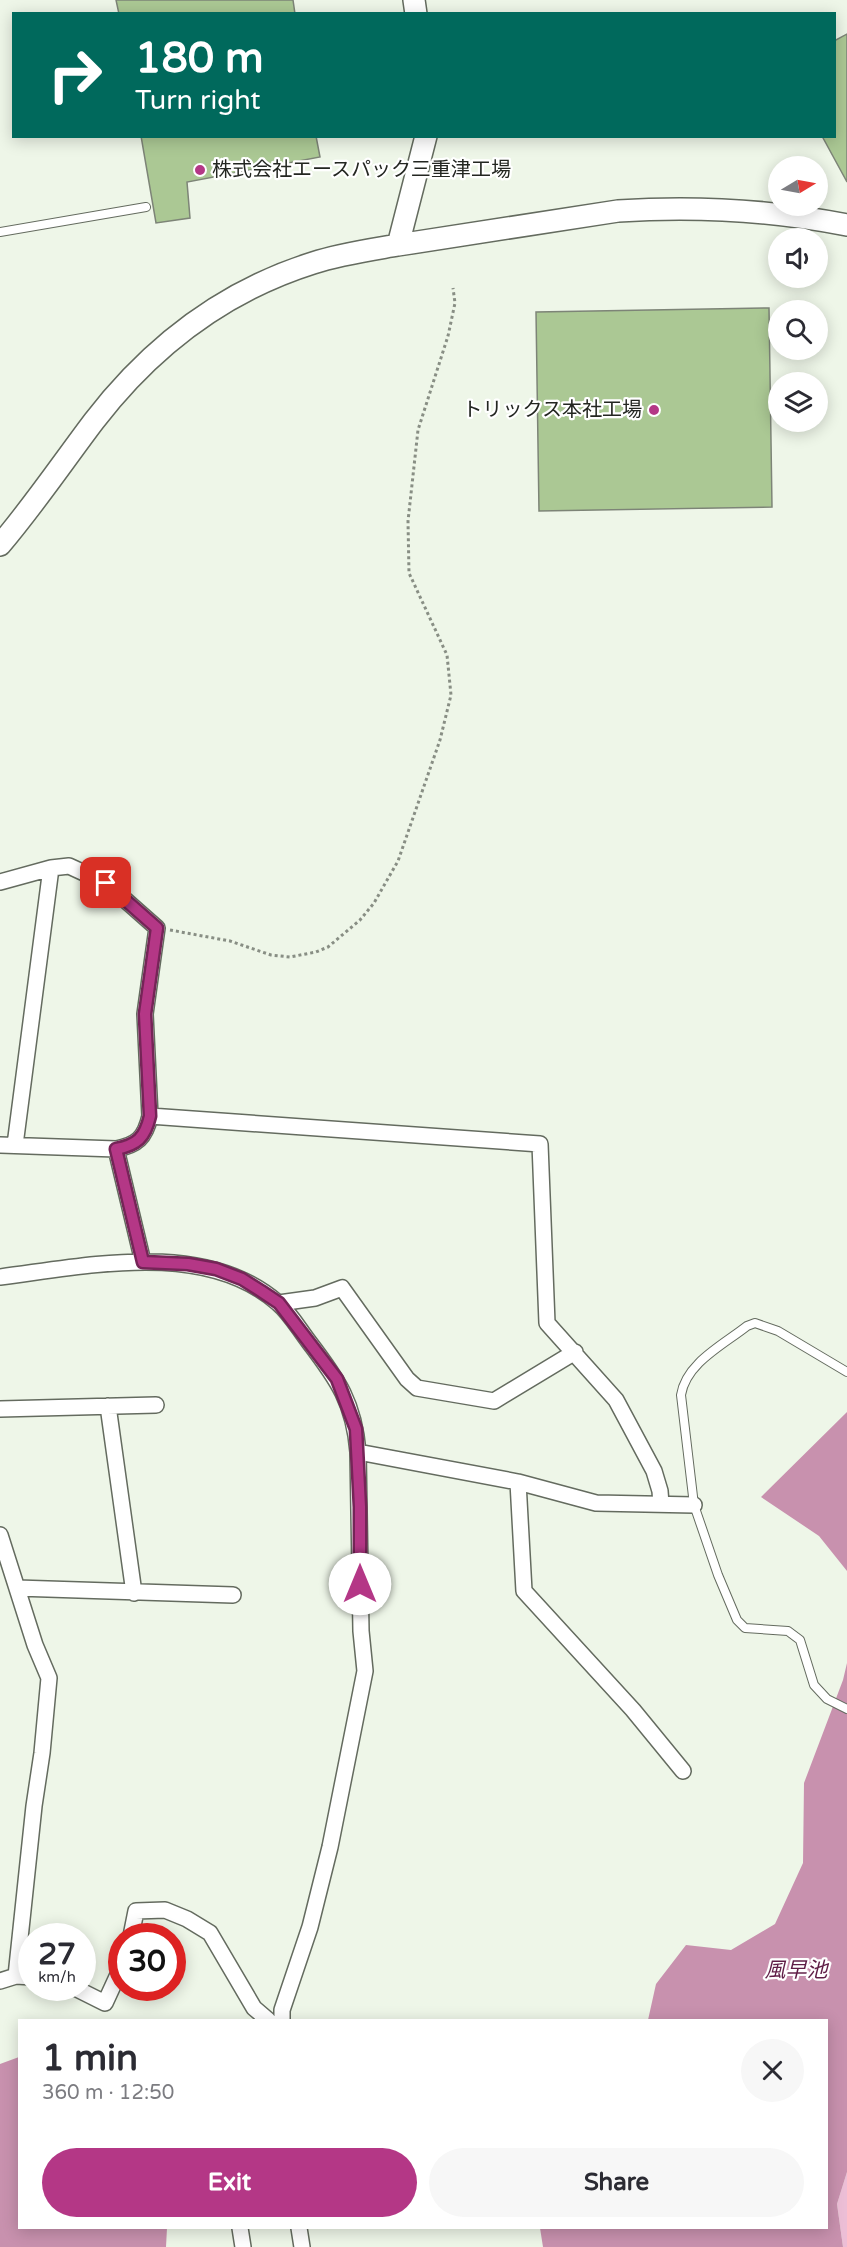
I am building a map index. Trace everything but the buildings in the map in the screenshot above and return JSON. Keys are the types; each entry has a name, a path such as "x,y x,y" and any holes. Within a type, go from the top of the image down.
{"street":[{"path":"398,245 425,138"},
{"path":"0,545 96,419 136,372 195,320 255,285 281,274 332,258 398,245 618,212 669,208 752,211 847,225"},
{"path":"0,882 51,868 69,866 106,883 157,928 145,1014 150,1116 147,1129 132,1146 116,1149 8,1145 51,868"},
{"path":"150,1116 540,1144 547,1323 616,1400 654,1471 661,1504"},
{"path":"116,1149 143,1262"},
{"path":"0,1277 89,1265 143,1262 188,1264 216,1269 242,1279 279,1303 337,1379 356,1429 361,1630 366,1671 330,1847 310,1927 282,2010 282,2019"},
{"path":"279,1303 315,1298 342,1288 407,1379 417,1388 476,1399 494,1401 574,1352"},
{"path":"0,1408 156,1405"},
{"path":"108,1406 134,1593"},
{"path":"358,1452 518,1482 596,1503 694,1505"},
{"path":"518,1482 524,1591 633,1710 682,1771"},
{"path":"0,1535 35,1645 49,1678 42,1754 34,1806 27,1923"},
{"path":"17,1588 233,1595"},
{"path":"134,1923 136,1911 165,1910 187,1919 210,1933 254,2008 267,2019"},
{"path":"0,1981 18,1977"},
{"path":"96,1998 105,2003 108,1996"},
{"path":"240,2229 243,2247"},
{"path":"299,2229 302,2247"}],"lane":[{"path":"0,232 146,207"},
{"path":"847,1372 778,1331 755,1323 747,1326 695,1366 683,1383 681,1395 694,1505 718,1575 737,1620 746,1628 788,1631 800,1640 814,1685 827,1700 847,1709"}],"path":[{"path":"157,928 230,941 271,956 290,957 316,952 328,947 360,920 374,903 398,861 440,741 451,695 447,655 409,573 408,520 418,430 448,336 455,303 453,288"}],"shaded area":[{"path":"847,2172 847,2247 843,2247 837,2204"}],"water":[{"path":"847,1412 847,1571 819,1536 761,1497"},
{"name":"風早池","path":"847,1663 847,2172 837,2204 843,2247 543,2247 540,2229 828,2229 828,2019 648,2019 656,1984 686,1945 731,1950 775,1924 803,1863 804,1783 843,1680"},
{"path":"18,2057 18,2229 167,2229 166,2247 0,2247 0,2064"}],"place":[{"name":"株式会社エースパック三重津工場","path":"200,170"},
{"name":"トリックス本社工場","path":"654,410"}],"route":[{"path":"106,883 157,928 145,1014 150,1116 147,1129 132,1146 116,1149 143,1262 188,1264 216,1269 242,1279 279,1303 337,1379 356,1429 360,1507 360,1584"}]}
